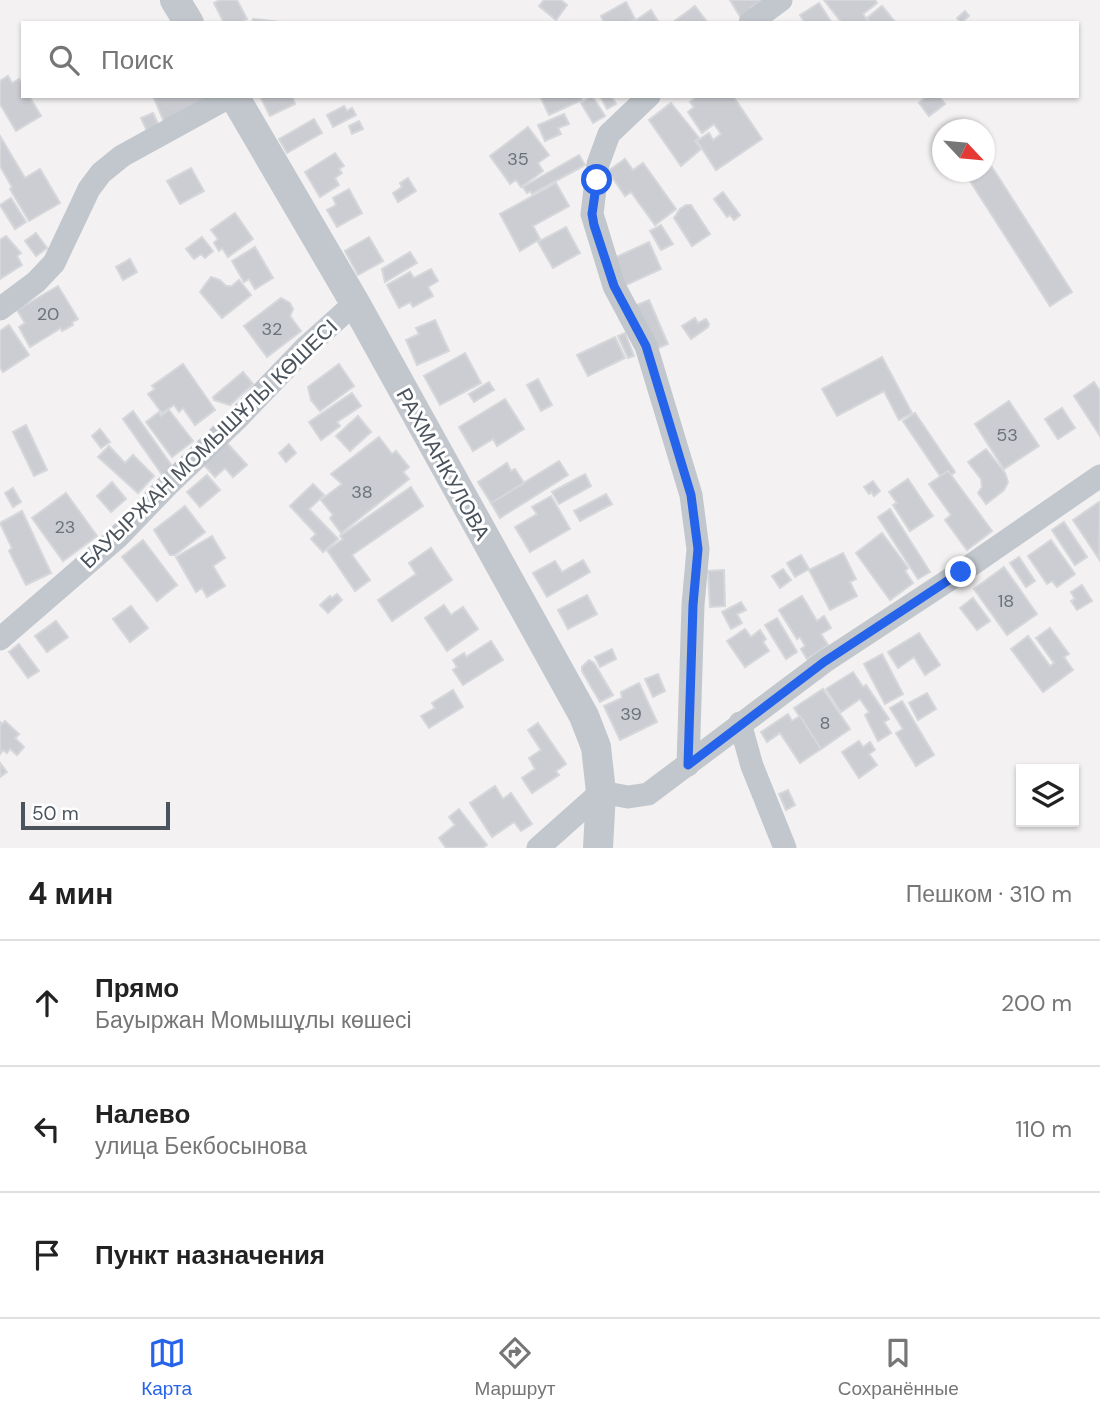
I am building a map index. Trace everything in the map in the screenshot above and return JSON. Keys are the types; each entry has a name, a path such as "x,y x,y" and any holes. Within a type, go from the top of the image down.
{"street":[{"path":"175,0 188,21"},
{"path":"753,21 781,0"},
{"path":"0,309 36,282 54,263 89,189 101,173 122,156 228,98"},
{"name":"РАХМАНКУЛОВА","path":"233,98 355,303 584,716 596,747 601,792 598,848"},
{"path":"647,98 609,134 598,164 592,214 614,286 646,346 691,495 698,549 693,605 688,765"},
{"name":"БАУЫРЖАН МОМЫШҰЛЫ КӨШЕСІ","path":"0,639 118,537 236,421 306,347 355,303"},
{"path":"538,848 601,792 628,797 648,794 824,662 1100,476"},
{"path":"740,723 752,766 785,848"}],"building":[{"path":"220,0 237,0 247,19 223,21 214,3"},
{"path":"544,0 561,0 567,5 556,20 539,6"},
{"path":"730,0 763,0 741,18"},
{"path":"824,0 875,0 877,3 863,14 866,21 840,21"},
{"path":"626,2 635,19 603,21 601,16"},
{"path":"819,3 831,21 804,21 800,15"},
{"path":"695,6 706,21 675,21"},
{"path":"882,6 894,21 869,21 867,18"},
{"path":"651,10 658,21 635,21"},
{"path":"965,11 969,16 963,21 957,18"},
{"path":"8,76 12,83 19,79 21,98 30,98 41,116 16,131 0,104 0,81"},
{"path":"154,98 206,98 165,124"},
{"path":"261,98 293,98 295,104 270,116"},
{"path":"541,98 582,100 549,115"},
{"path":"593,98 605,116 593,123 581,103"},
{"path":"601,98 612,98 616,104 607,109"},
{"path":"695,98 734,98 762,139 716,170 697,141 709,133 713,140 721,134 714,124 702,133 688,112 694,107 690,102"},
{"path":"925,98 940,98 945,104 929,116 919,103"},
{"path":"671,103 699,138 695,141 701,149 681,166 649,120"},
{"path":"344,106 347,111 352,108 356,115 333,127 327,115"},
{"path":"153,113 159,126 147,131 141,118"},
{"path":"564,114 569,124 558,128 561,134 545,141 538,125"},
{"path":"314,119 322,133 287,153 279,139"},
{"path":"359,121 363,129 352,134 349,126"},
{"path":"528,127 549,155 538,163 543,171 521,187 516,180 510,184 490,156"},
{"path":"0,136 25,178 40,169 60,203 29,221 0,166"},
{"path":"335,153 344,166 339,169 342,173 335,178 339,185 320,197 305,172"},
{"path":"579,155 585,165 532,194 530,191 527,193 523,187"},
{"path":"625,159 633,170 643,163 676,209 655,225 631,192 625,196 608,171"},
{"path":"191,168 204,191 180,204 167,181"},
{"path":"995,172 1072,292 1050,306 971,182 995,182"},
{"path":"408,178 416,191 398,202 393,193 402,187 400,183"},
{"path":"556,183 569,206 533,226 540,239 520,251 500,214"},
{"path":"349,189 362,213 337,227 327,210 336,205 333,198"},
{"path":"723,192 740,215 734,220 730,215 727,217 714,199"},
{"path":"11,198 26,222 15,229 0,205"},
{"path":"686,205 691,205 710,234 692,246 674,218"},
{"path":"235,213 253,239 228,257 222,248 219,251 214,243 218,239 211,230"},
{"path":"661,225 673,244 661,250 650,231"},
{"path":"566,227 580,253 553,268 538,242"},
{"path":"36,233 47,248 36,256 25,241"},
{"path":"6,236 21,253 17,256 22,265 0,279 0,240"},
{"path":"202,237 213,251 205,258 201,254 194,259 186,249"},
{"path":"369,237 383,261 358,275 345,251"},
{"path":"649,242 661,269 624,286 612,259"},
{"path":"255,247 273,278 255,289 249,279 244,282 232,261"},
{"path":"410,252 417,263 385,282 382,269"},
{"path":"130,259 137,272 123,280 116,267"},
{"path":"431,269 438,281 428,287 433,296 413,307 410,302 399,308 387,285 410,272 414,278"},
{"path":"211,277 226,286 232,286 239,280 251,295 222,318 200,292"},
{"path":"58,286 78,319 72,322 73,325 62,331 61,328 30,347 19,327 25,323 17,310"},
{"path":"281,298 290,303 293,309 290,316 301,331 267,357 244,326"},
{"path":"649,300 668,344 651,351 632,307"},
{"path":"695,318 698,323 706,319 709,324 691,339 682,326"},
{"path":"435,320 449,351 417,365 406,340 419,334 416,328"},
{"path":"9,325 29,355 3,372 0,367 0,331"},
{"path":"625,333 634,356 628,358 618,336"},
{"path":"615,337 625,358 588,376 577,355"},
{"path":"465,353 481,383 440,405 424,376"},
{"path":"882,357 912,413 899,420 884,391 837,416 822,389"},
{"path":"183,364 215,410 195,425 183,408 179,412 174,405 162,413 148,394 155,389 152,386"},
{"path":"339,364 354,386 320,411 311,400 308,387"},
{"path":"243,372 253,384 230,405 214,400 213,397"},
{"path":"538,379 552,405 541,411 527,385"},
{"path":"489,382 494,390 474,402 469,394"},
{"path":"1094,382 1100,391 1100,436 1074,396"},
{"path":"352,393 361,406 337,422 340,426 321,440 309,422"},
{"path":"505,399 524,429 497,446 493,439 473,451 459,427"},
{"path":"1009,401 1039,446 1004,469 975,424"},
{"path":"1062,408 1075,428 1058,439 1045,419"},
{"path":"169,410 193,441 172,457 146,422 159,412 161,416"},
{"path":"133,411 174,469 163,476 123,419"},
{"path":"915,413 955,472 951,475 948,471 940,476 903,421"},
{"path":"358,416 371,432 350,451 336,436"},
{"path":"26,425 47,470 34,476 13,432"},
{"path":"100,429 110,442 101,448 92,436"},
{"path":"379,437 392,454 396,451 409,467 403,472 409,479 341,533 330,518 333,515 321,500 342,484 331,474"},
{"path":"227,443 247,465 233,477 225,468 215,477 204,465"},
{"path":"289,444 296,453 286,462 279,453"},
{"path":"109,446 125,463 133,455 154,476 138,493 98,457"},
{"path":"986,449 1005,473 1008,482 1004,490 986,504 978,493 982,487 981,479 968,462"},
{"path":"559,461 568,475 500,518 491,503"},
{"path":"507,463 511,471 515,469 524,483 491,503 478,482"},
{"path":"948,471 992,531 967,550 945,520 951,515 929,484"},
{"path":"585,474 591,486 559,504 552,492"},
{"path":"207,475 220,490 200,507 187,492"},
{"path":"908,479 933,516 910,531 893,505 897,503 889,492"},
{"path":"873,481 880,491 874,496 864,487"},
{"path":"112,482 126,499 111,512 97,496"},
{"path":"313,484 324,495 309,509 338,539 323,552 311,539 316,534 290,506"},
{"path":"411,487 423,506 352,555 370,580 355,591 327,550 343,539 340,536"},
{"path":"13,488 21,502 13,507 5,493"},
{"path":"66,493 97,536 63,561 32,518"},
{"path":"606,494 612,504 580,521 574,511"},
{"path":"551,496 570,529 530,552 515,527 537,514 532,507"},
{"path":"1099,502 1100,504 1099,559 1073,520"},
{"path":"185,506 205,532 175,555 170,555 154,530"},
{"path":"890,509 930,572 918,579 878,517"},
{"path":"22,511 51,573 26,585 9,551 12,548 0,523"},
{"path":"1064,522 1087,557 1075,565 1052,530"},
{"path":"882,533 908,568 905,571 913,583 890,600 856,553"},
{"path":"212,536 225,558 213,566 225,586 207,597 202,588 196,592 176,557"},
{"path":"143,540 177,585 157,601 122,557"},
{"path":"1051,540 1075,574 1057,587 1052,581 1047,584 1028,556"},
{"path":"431,548 452,580 392,621 378,600 416,574 409,563"},
{"path":"843,553 856,579 850,582 857,596 830,610 809,570"},
{"path":"801,555 809,569 795,577 787,563"},
{"path":"1019,557 1035,581 1026,587 1010,563"},
{"path":"583,560 590,572 547,597 533,573 555,561 562,572"},
{"path":"1004,567 1037,614 1007,635 974,589"},
{"path":"783,569 791,580 780,588 772,576"},
{"path":"724,570 725,606 710,607 708,571"},
{"path":"1082,585 1092,601 1077,610 1071,601 1075,599 1071,592"},
{"path":"337,594 342,600 328,613 320,605 330,596 332,598"},
{"path":"587,595 597,614 568,629 558,610"},
{"path":"802,596 817,621 824,616 831,628 821,634 828,645 807,659 801,649 805,646 800,637 797,639 779,610"},
{"path":"973,598 990,621 977,630 960,608"},
{"path":"741,602 746,610 737,614 742,623 731,629 722,612"},
{"path":"444,605 451,615 463,607 478,629 447,651 425,618"},
{"path":"131,606 148,628 130,642 113,619"},
{"path":"777,618 797,652 786,659 765,625"},
{"path":"56,621 68,637 47,652 35,636"},
{"path":"1050,628 1069,654 1064,657 1073,670 1043,692 1011,649 1028,636 1050,666 1054,663 1036,638"},
{"path":"745,629 751,637 760,630 769,651 745,667 727,641"},
{"path":"919,633 940,665 925,675 914,657 898,668 888,652"},
{"path":"491,641 503,660 463,685 453,670 457,667 453,660 464,653 466,657"},
{"path":"19,644 39,671 28,678 9,652"},
{"path":"612,649 616,659 600,667 595,657"},
{"path":"882,654 903,694 885,704 864,664"},
{"path":"589,660 594,663 613,695 600,702 582,671 582,667"},
{"path":"853,672 863,687 866,685 889,719 884,722 891,733 878,741 865,715 869,712 860,699 841,712 826,689"},
{"path":"658,674 665,691 653,697 645,679"},
{"path":"639,683 657,722 620,740 604,706 622,698 621,692"},
{"path":"823,689 850,729 821,749 794,708"},
{"path":"453,690 463,707 429,728 421,716 435,708 432,703"},
{"path":"927,693 936,709 918,720 909,703"},
{"path":"902,701 934,755 916,766 896,733 903,729 890,708"},
{"path":"788,714 792,721 800,716 821,749 800,763 780,733 767,742 761,732"},
{"path":"5,721 19,734 15,738 24,747 17,755 10,749 7,753 3,750 0,754 0,722 2,724"},
{"path":"538,723 566,764 556,771 559,775 532,793 522,778 535,769 529,758 541,750 528,730"},
{"path":"859,741 863,747 870,742 875,750 869,754 877,765 859,778 842,752"},
{"path":"0,763 7,772 0,777"},
{"path":"495,786 503,799 511,793 532,824 521,831 514,822 492,837 470,803"},
{"path":"788,790 795,805 786,810 779,794"},
{"path":"459,809 487,845 482,848 446,848 439,838 455,825 449,817"}],"route":[{"path":"597,180 592,214 594,225 614,286 646,346 691,495 698,549 693,605 688,765 824,662 961,572"}]}
